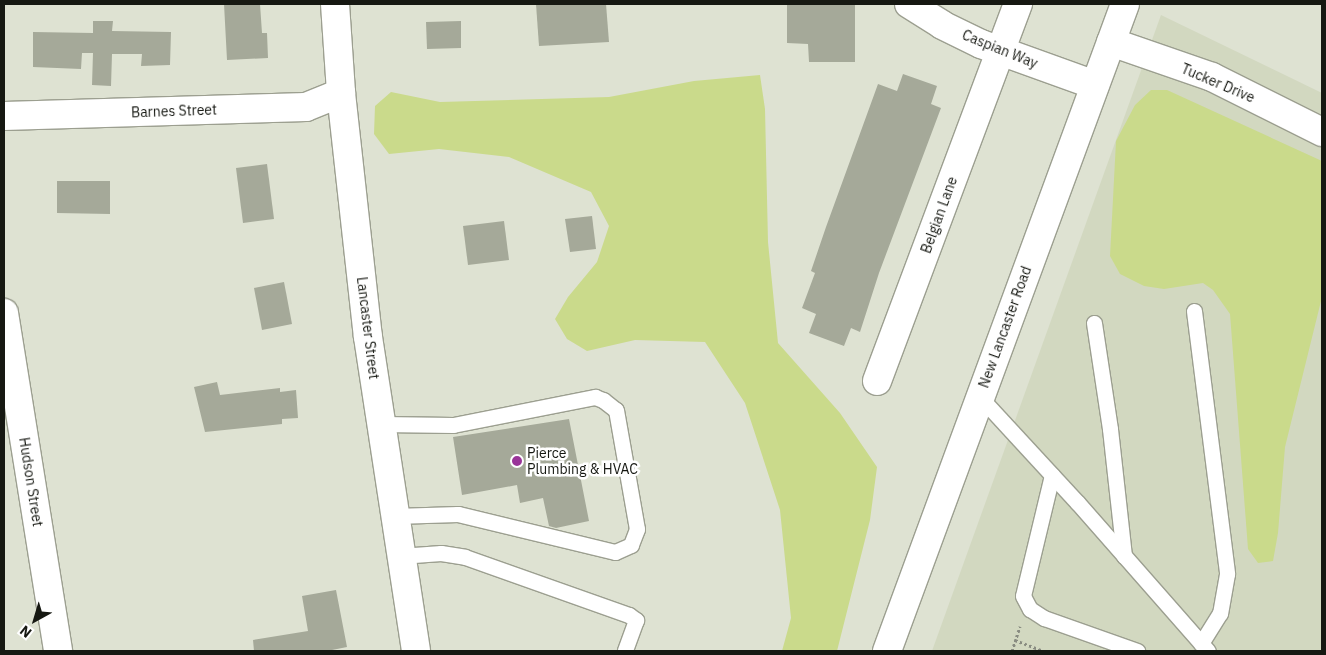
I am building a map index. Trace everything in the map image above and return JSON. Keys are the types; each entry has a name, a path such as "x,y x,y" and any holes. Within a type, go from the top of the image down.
{"street":[{"name":"Lancaster Street","path":"335,4 341,93 368,337 416,651"},
{"name":"Caspian Way","path":"909,4 942,25 981,44 1095,85"},
{"name":"Belgian Lane","path":"877,381 1018,4"},
{"name":"New Lancaster Road","path":"887,651 1125,4"},
{"name":"Tucker Drive","path":"1111,42 1212,77 1322,132"},
{"name":"Barnes Street","path":"4,116 306,107 341,93"},
{"name":"Hudson Street","path":"4,313 58,651"}],"lane":[{"path":"980,397 1052,475 1204,648 1220,614 1227,574 1194,311"},
{"path":"1094,323 1110,429 1124,556"},
{"path":"381,424 453,424 595,398 603,400 616,410 637,529 631,545 615,552 458,514 394,516"},
{"path":"1052,475 1023,596 1030,609 1044,618 1136,651"},
{"path":"400,556 440,553 465,557 629,614 636,620 625,651"}],"path":[{"path":"1012,651 1015,640 1044,651"},
{"path":"1020,651 1025,651"}],"shaded area":[{"path":"1161,15 1322,93 1322,651 932,651"}],"green space":[{"path":"760,75 765,109 768,242 778,343 840,413 877,467 870,520 837,651 782,651 791,618 780,510 745,403 705,342 635,340 587,351 567,339 555,319 568,297 597,262 609,226 591,192 509,157 439,149 389,154 374,134 375,106 391,92 440,102 609,97 694,81"},
{"path":"1151,90 1167,90 1322,161 1322,297 1285,447 1278,533 1273,561 1258,563 1248,549 1230,314 1213,290 1203,283 1164,289 1144,286 1120,274 1110,256 1116,141 1135,105"}],"building":[{"path":"224,4 260,4 262,33 267,33 268,58 227,60"},
{"path":"536,4 606,4 609,42 539,46"},
{"path":"787,4 855,4 855,62 809,62 808,44 787,43"},
{"path":"93,21 113,21 112,31 171,32 170,65 141,66 142,54 112,54 111,86 92,85 93,53 82,53 81,69 33,67 33,32 93,33"},
{"path":"461,21 461,48 427,49 426,22"},
{"path":"903,74 937,86 931,104 941,108 879,273 860,332 851,328 844,346 809,333 816,314 802,308 815,273 811,271 878,84 897,91"},
{"path":"267,164 274,219 243,223 236,168"},
{"path":"57,181 110,181 110,214 57,213"},
{"path":"592,216 596,249 570,252 565,219"},
{"path":"504,221 509,260 468,265 463,226"},
{"path":"284,282 292,324 262,330 254,288"},
{"path":"217,382 220,395 280,388 280,392 296,390 298,418 282,419 282,424 205,432 194,387"},
{"name":"Pierce Plumbing & HVAC","path":"569,419 589,521 556,528 549,526 543,498 520,503 517,485 462,495 453,437"},
{"path":"336,590 347,647 327,651 254,651 253,640 308,631 302,596"}],"place":[{"name":"Pierce Plumbing & HVAC","path":"517,461"}]}
